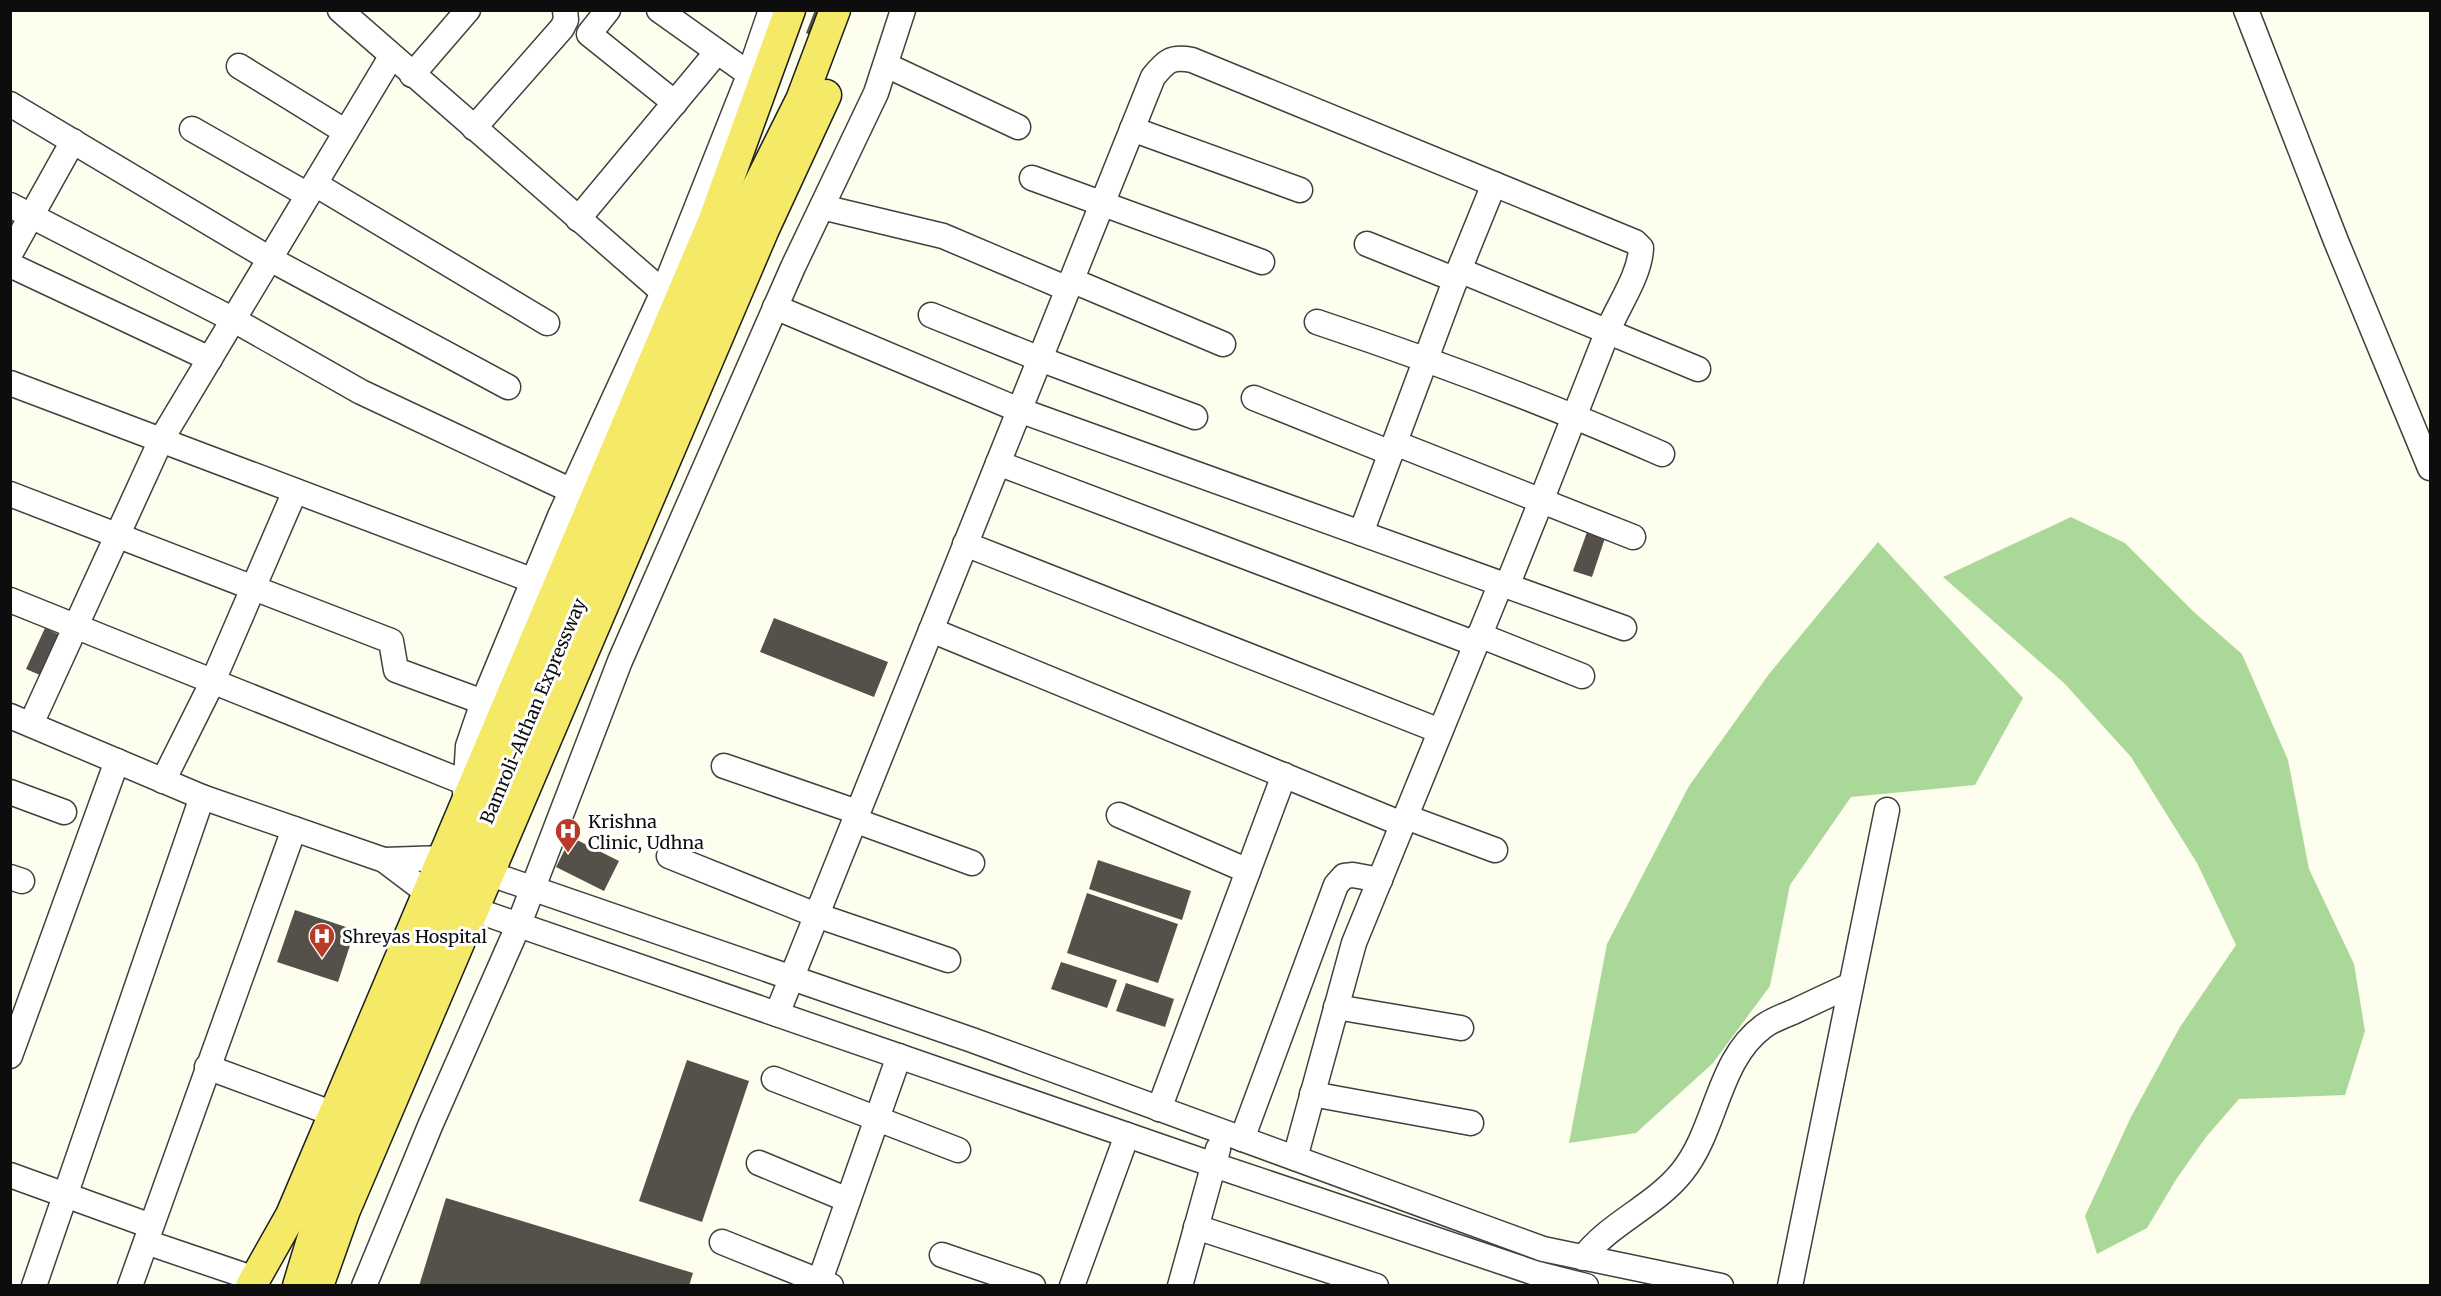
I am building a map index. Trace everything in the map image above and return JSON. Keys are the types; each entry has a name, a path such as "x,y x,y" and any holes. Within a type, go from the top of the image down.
{"main road":[{"path":"721,205 790,10"},
{"path":"318,1286 452,901 467,866 465,796 721,205 778,94 810,10"},
{"path":"721,205 801,100 835,10"},
{"path":"298,1286 324,1200 467,866 823,102 856,10"},
{"name":"Bamroli-Althan Expressway","path":"467,866 721,205"},
{"path":"260,1283 334,1114 452,901"},
{"path":"260,1283 324,1200"}],"street":[{"path":"412,75 468,10"},
{"path":"474,128 562,28 566,20 565,10"},
{"path":"608,10 588,34 675,103"},
{"path":"659,10 749,74"},
{"path":"10,600 213,681 465,796 468,746 483,702 572,491 663,292 721,205 749,74 771,10"},
{"path":"364,1286 430,1126 519,924 620,661 775,307 876,93 903,10"},
{"path":"2246,10 2336,241 2430,468"},
{"path":"350,14 391,57 663,292"},
{"path":"578,219 717,52"},
{"path":"391,57 161,440 77,626 21,720 202,797 384,860 452,901 1214,1165 1538,1274 1586,1286"},
{"path":"777,1014 1153,77 1164,64 1177,57 1192,60 1635,242 1641,248 1638,265 1608,330 1541,501 1478,639 1354,944 1295,1158"},
{"path":"886,65 1018,127"},
{"path":"239,66 346,132"},
{"path":"10,104 270,259 508,387"},
{"path":"192,129 312,189 547,323"},
{"path":"1132,129 1300,190"},
{"path":"10,254 73,141"},
{"path":"1032,178 1262,262"},
{"path":"1361,533 1494,184"},
{"path":"10,205 234,320 361,392 572,491"},
{"path":"822,207 943,236 1223,344"},
{"path":"1367,244 1608,330 1698,369"},
{"path":"10,265 210,359"},
{"path":"775,307 1019,410 1624,628"},
{"path":"931,315 1195,417"},
{"path":"1317,322 1427,359 1576,416 1662,454"},
{"path":"10,383 534,581"},
{"path":"1254,398 1541,501 1633,537"},
{"path":"998,463 1582,676"},
{"path":"163,781 213,681 295,491"},
{"path":"10,494 391,641 396,670 483,702"},
{"path":"965,544 1440,731"},
{"path":"931,630 1284,776 1404,820 1496,850"},
{"path":"10,1056 117,761"},
{"path":"723,766 972,863"},
{"path":"1160,1109 1284,776"},
{"path":"10,792 64,812"},
{"path":"34,1286 202,797"},
{"path":"1790,1286 1887,810"},
{"path":"1119,815 1248,871"},
{"path":"130,1286 294,829"},
{"path":"669,856 816,915 948,960"},
{"path":"384,860 467,866 963,1037 1563,1254 1720,1286"},
{"path":"1180,1286 1214,1165 1232,1135 1336,885 1344,876 1353,875 1380,880"},
{"path":"1563,1254 1594,1244 1659,1196 1683,1171 1698,1145 1732,1064 1746,1042 1765,1025 1851,985"},
{"path":"1335,1007 1461,1028"},
{"path":"722,1242 823,1284 848,1200 899,1056"},
{"path":"207,1067 334,1114"},
{"path":"774,1079 958,1150"},
{"path":"1312,1094 1471,1123"},
{"path":"1072,1286 1126,1135"},
{"path":"759,1163 848,1200"},
{"path":"10,1175 65,1194 148,1234 260,1283"},
{"path":"1196,1227 1376,1286"},
{"path":"942,1255 1033,1286"}],"green space":[{"path":"2071,517 2125,543 2195,613 2242,654 2288,760 2309,869 2354,964 2365,1031 2345,1095 2239,1099 2206,1137 2177,1178 2147,1228 2097,1254 2085,1216 2131,1117 2180,1027 2236,945 2197,863 2131,757 2064,683 1943,577"},
{"path":"1878,542 2023,698 1975,785 1851,797 1790,885 1770,986 1713,1063 1636,1133 1569,1143 1607,944 1689,786 1769,674"}],"building":[{"path":"815,10 828,10 818,38 806,33"},
{"path":"1587,532 1605,538 1592,577 1573,571"},
{"path":"774,618 888,662 874,697 760,652"},
{"path":"45,628 68,639 49,679 26,669"},
{"path":"571,837 619,861 604,891 556,867"},
{"path":"1098,860 1191,891 1182,920 1089,889"},
{"path":"1087,893 1178,924 1158,983 1067,953"},
{"path":"295,910 355,930 338,982 277,962"},
{"path":"1061,962 1117,980 1107,1008 1051,989"},
{"path":"1126,983 1174,999 1165,1027 1116,1011"},
{"path":"687,1060 749,1081 702,1222 639,1201"},
{"path":"446,1198 693,1273 689,1286 419,1286"}],"place":[{"name":"Krishna Clinic, Udhna","path":"568,854"},
{"name":"Shreyas Hospital","path":"322,959"}]}
